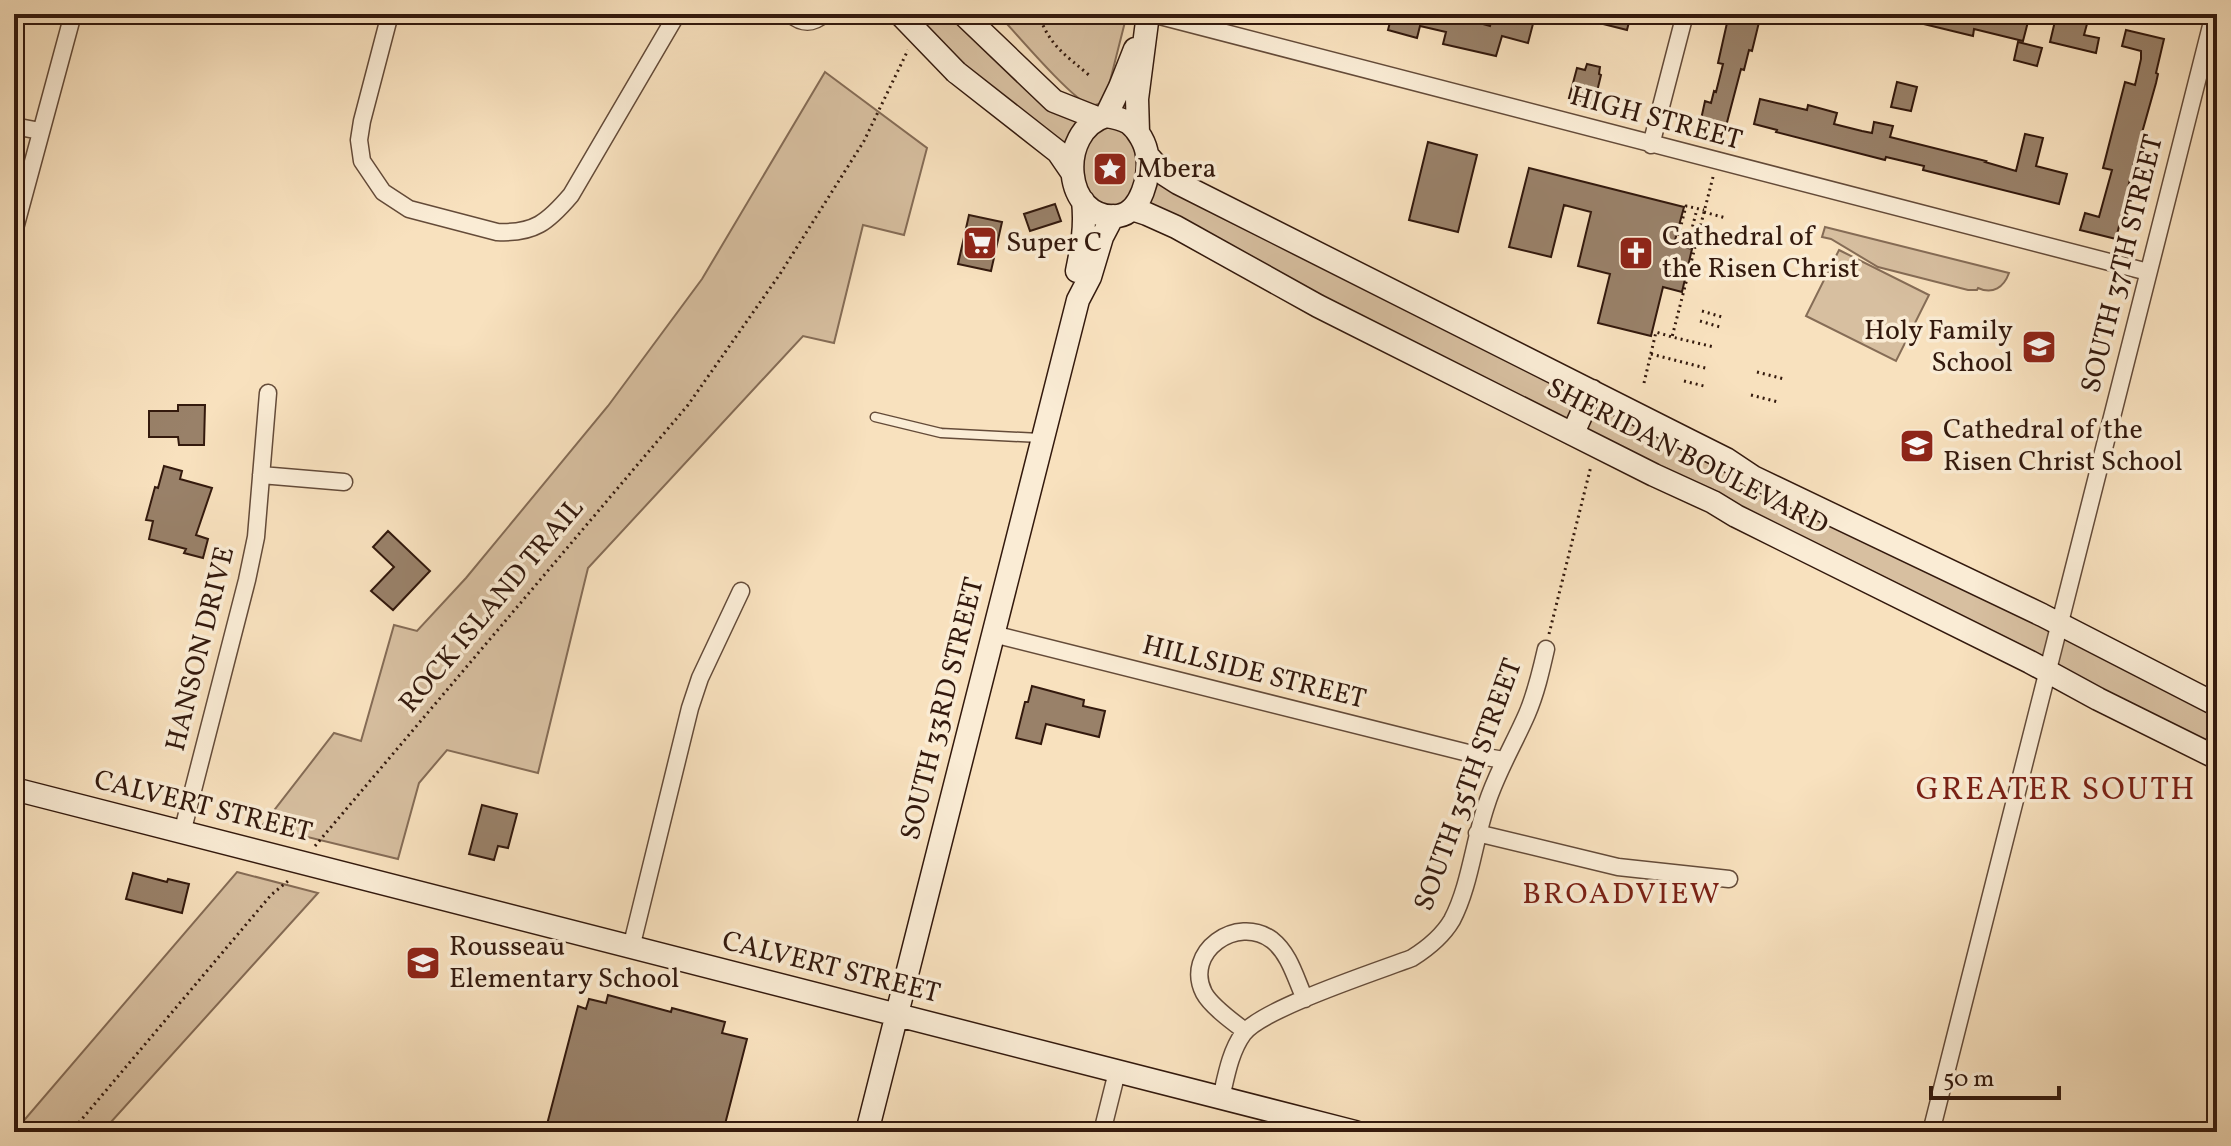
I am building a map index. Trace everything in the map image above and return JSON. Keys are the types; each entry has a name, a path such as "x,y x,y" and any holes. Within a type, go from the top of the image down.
{"main road":[{"path":"900,14 956,72 1058,152 1071,171 1083,201 1093,211 1122,213 1140,197 1145,185 1148,156 1138,132 1137,99 1150,14"},
{"path":"1071,171 1075,146 1081,135 1101,117 1122,84 1150,14"},
{"path":"966,17 1054,101 1129,123 1138,132"},
{"name":"SHERIDAN BOULEVARD","path":"1148,156 1164,174 1178,183 1726,459 1753,477 2060,624 2217,705"},
{"name":"SOUTH 33RD STREET","path":"1078,300 1077,273 1085,219 1083,201"},
{"name":"SHERIDAN BOULEVARD","path":"1122,213 1147,214 1176,227 1318,306 2217,758"},
{"name":"SOUTH 33RD STREET","path":"867,1132 1078,300 1090,277 1096,250 1107,226 1122,213"},
{"path":"1573,433 1592,391"},
{"name":"CALVERT STREET","path":"14,789 1355,1132"}],"street":[{"path":"14,232 73,14"},
{"path":"390,14 362,121 359,140 362,161 383,192 409,209 497,232 513,233 533,230 558,211 571,195 677,14"},
{"path":"790,14 806,22 815,21 824,14"},
{"name":"HIGH STREET","path":"1150,14 2148,272"},
{"path":"1651,145 1685,14"},
{"name":"SOUTH 37TH STREET","path":"1931,1132 2214,14"},
{"path":"14,126 40,131"},
{"name":"HANSON DRIVE","path":"182,833 256,537 268,393"},
{"path":"261,475 344,482"},
{"path":"631,948 690,708 700,678 741,591"},
{"name":"HILLSIDE STREET","path":"993,634 1504,760"},
{"name":"SOUTH 35TH STREET","path":"1245,1031 1266,1017 1305,999 1412,958 1441,935 1460,901 1477,833 1504,760 1527,713 1546,649"},
{"path":"1477,833 1618,867 1729,879"},
{"path":"1221,1098 1234,1053 1245,1031 1205,995 1199,979 1200,964 1211,946 1225,936 1239,932 1265,936 1285,954 1305,999"},
{"path":"1102,1132 1117,1072"},
{"path":"2214,1132 2217,1119"}],"lane":[{"path":"875,417 941,433 1044,438"}],"path":[{"path":"1039,14 1052,43 1090,76"},
{"name":"ROCK ISLAND TRAIL","path":"71,1132 265,903 288,881 688,405 780,274 867,136 897,72"},
{"path":"1672,337 1713,177"},
{"path":"1695,246 1677,241 1686,206 1726,218"},
{"path":"1688,244 1697,209"},
{"path":"1681,222 1693,225"},
{"path":"1702,311 1722,317"},
{"path":"1700,321 1720,327"},
{"path":"1644,383 1656,332 1714,347"},
{"path":"1651,354 1709,369"},
{"path":"1757,372 1784,379"},
{"path":"1684,381 1704,386"},
{"path":"1751,395 1778,402"},
{"path":"1546,649 1588,479"}],"shaded area":[{"path":"900,14 963,14 1054,101 1106,116 1148,156 2217,705 2217,758 1176,227 1107,215 1071,171"},
{"path":"998,14 1127,14 1102,103 1090,105 1082,101"},
{"path":"825,72 927,148 904,235 863,225 834,343 803,336 588,568 538,773 447,750 419,783 398,859 262,826 334,733 361,741 394,625 417,631 466,578 608,406 702,279"},
{"path":"1825,227 2009,273 1997,288 1968,290 1878,267 1831,239 1822,237"},
{"path":"1839,250 1929,295 1896,361 1806,316"},
{"path":"237,872 318,893 102,1132 14,1132"}],"building":[{"path":"1392,14 1466,14 1465,19 1490,26 1493,14 1512,14 1534,20 1528,43 1502,36 1496,56 1443,44 1446,32 1420,26 1417,38 1388,30"},
{"path":"1583,14 1631,14 1627,30 1583,19"},
{"path":"1729,14 1761,14 1752,51 1749,50 1744,70 1741,69 1725,130 1700,124 1705,101 1711,103 1716,92 1723,64 1718,63"},
{"path":"1904,14 2030,14 2023,41 1974,29 1973,36 1903,19"},
{"path":"2056,17 2087,24 2084,35 2099,38 2096,53 2050,42"},
{"path":"2126,30 2164,39 2156,83 2116,239 2080,230 2085,213 2099,217 2112,170 2103,168 2125,82 2135,85 2141,59 2141,51 2122,46"},
{"path":"2018,42 2042,48 2037,66 2014,60"},
{"path":"1587,64 1600,67 1594,104 1569,98 1577,68 1585,70"},
{"path":"1897,82 1917,87 1911,111 1891,107"},
{"path":"1760,99 1807,110 1808,105 1837,113 1834,124 1862,131 1872,133 1874,122 1893,126 1890,137 2016,171 2025,134 2043,138 2036,166 2067,174 2059,204 1923,170 1924,166 1886,157 1885,160 1776,132 1754,124"},
{"path":"1428,142 1477,155 1458,232 1409,220"},
{"name":"Cathedral of the Risen Christ","path":"1529,168 1684,207 1674,244 1692,249 1682,292 1663,287 1651,336 1598,323 1610,274 1578,266 1591,212 1564,205 1551,257 1509,247"},
{"path":"1055,204 1061,221 1030,231 1024,214"},
{"name":"Super C","path":"969,215 1002,222 991,271 958,264"},
{"path":"178,405 205,405 204,445 179,445 178,437 149,437 149,411 178,411"},
{"path":"164,466 182,471 180,479 212,488 196,535 208,539 203,558 184,553 186,549 149,539 153,521 146,520"},
{"path":"388,531 430,571 393,610 371,591 394,567 373,547"},
{"path":"1032,686 1084,700 1083,706 1105,711 1099,737 1046,724 1041,744 1016,738"},
{"path":"482,805 517,814 508,848 498,846 494,860 469,854"},
{"path":"133,873 189,884 182,913 126,899"},
{"name":"Rousseau Elementary School","path":"608,995 725,1022 722,1033 747,1039 723,1132 545,1132 578,1006 586,1009 589,999 606,1003"}],"place":[{"name":"Mbera","path":"1110,169"},
{"name":"Super C","path":"980,243"},
{"name":"Cathedral of the Risen Christ","path":"1636,253"},
{"name":"Holy Family School","path":"2039,347"},
{"name":"Cathedral of the Risen Christ School","path":"1917,446"},
{"name":"Rousseau Elementary School","path":"423,963"}],"district":[{"name":"GREATER SOUTH","path":"2056,791"},
{"name":"BROADVIEW","path":"1622,895"}]}
